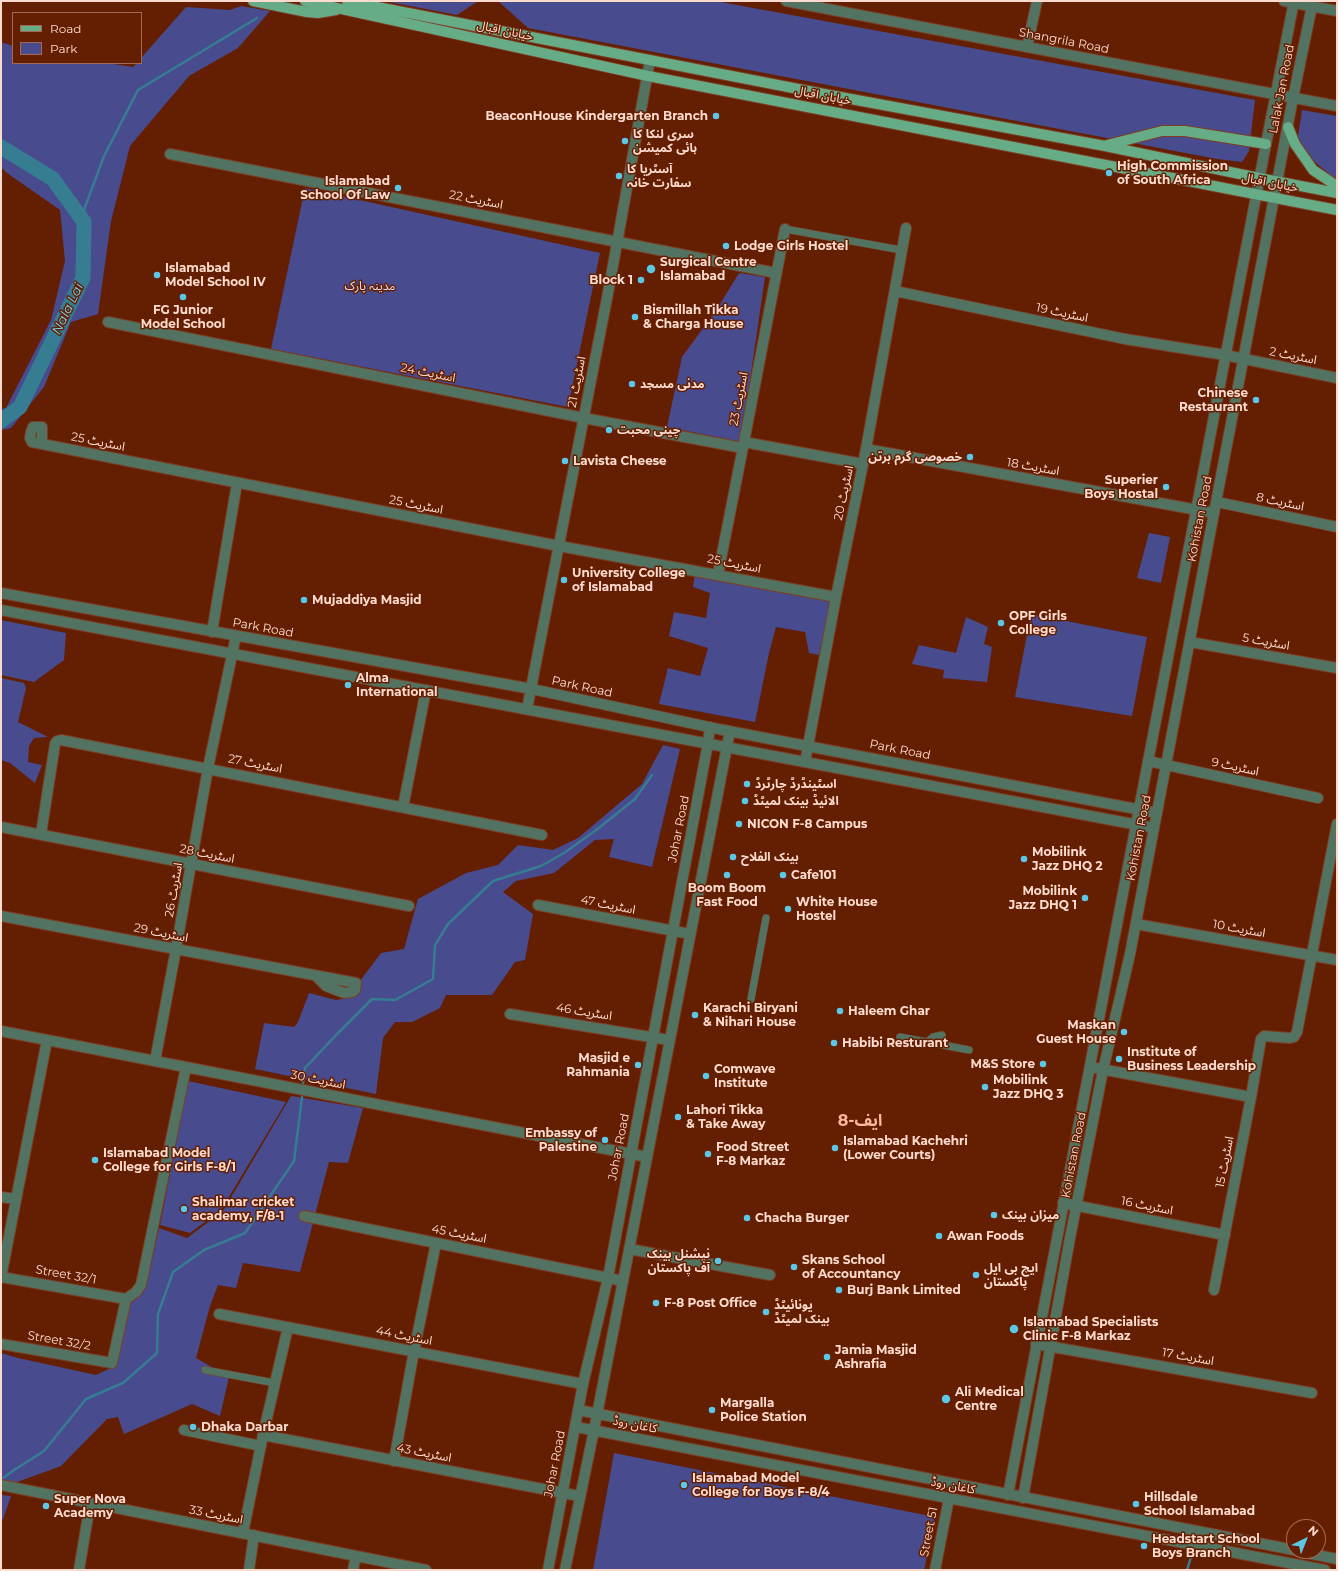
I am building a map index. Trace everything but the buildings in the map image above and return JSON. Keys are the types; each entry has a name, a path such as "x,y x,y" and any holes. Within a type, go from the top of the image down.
{"main road":[{"path":"253,1 295,10 318,13 345,5"},
{"name":"خیابان اقبال","path":"305,1 345,5 650,60 1105,146 1337,193"},
{"name":"خیابان اقبال","path":"345,5 648,76 1337,210"},
{"path":"1288,127 1295,144 1313,170 1337,186"},
{"path":"1105,146 1162,131 1185,131 1266,144"}],"street":[{"name":"Shangrila Road","path":"786,1 1337,106"},
{"path":"1028,47 1037,1"},
{"path":"1291,2 1312,3 1337,11"},
{"name":"Lalak Jan Road","path":"1259,178 1276,94 1291,2"},
{"name":"Lalak Jan Road","path":"1277,182 1312,3"},
{"name":"اسٹریٹ 21","path":"527,709 584,418 650,60"},
{"name":"اسٹریٹ 22","path":"170,154 776,273"},
{"name":"Kohistan Road","path":"1008,1494 1259,178"},
{"name":"Kohistan Road","path":"1023,1498 1050,1346 1103,1070 1136,924 1277,182"},
{"name":"اسٹریٹ 20","path":"805,762 866,449 906,228"},
{"path":"785,229 902,250"},
{"name":"اسٹریٹ 23","path":"718,574 785,229"},
{"name":"اسٹریٹ 19","path":"895,291 1126,339 1244,359"},
{"name":"اسٹریٹ 24","path":"108,322 584,418 863,464"},
{"name":"اسٹریٹ 2","path":"1244,359 1337,378"},
{"name":"اسٹریٹ 25","path":"42,443 42,427 34,427 30,438 32,442 559,546 718,574 836,597"},
{"name":"اسٹریٹ 18","path":"866,449 1214,513"},
{"path":"212,632 237,483"},
{"name":"اسٹریٹ 8","path":"1217,502 1337,527"},
{"name":"Park Road","path":"1,593 532,689 710,728 1157,813"},
{"path":"1,610 1154,828"},
{"name":"اسٹریٹ 26","path":"155,1061 192,864 208,768 236,636"},
{"name":"اسٹریٹ 5","path":"1190,642 1337,668"},
{"path":"403,807 426,690"},
{"name":"Johar Road","path":"548,1570 583,1384 608,1278 710,728"},
{"path":"565,1570 579,1496 594,1430 730,731"},
{"name":"اسٹریٹ 27","path":"41,834 55,744 57,741 61,740 108,748 542,835"},
{"name":"اسٹریٹ 9","path":"1148,761 1318,798"},
{"path":"1312,955 1334,857 1337,824"},
{"name":"اسٹریٹ 28","path":"1,827 409,906"},
{"name":"اسٹریٹ 47","path":"538,905 690,934"},
{"name":"اسٹریٹ 29","path":"1,916 316,976"},
{"path":"751,999 766,918"},
{"name":"اسٹریٹ 10","path":"1117,920 1337,960"},
{"path":"1112,950 1130,954"},
{"name":"اسٹریٹ 15","path":"1214,1290 1261,1039 1264,1036 1294,1037 1297,1032 1312,955"},
{"name":"اسٹریٹ 46","path":"510,1014 669,1040"},
{"name":"اسٹریٹ 30","path":"1,1031 647,1157"},
{"path":"927,1042 942,1035"},
{"path":"900,1037 969,1050"},
{"path":"1,1277 47,1040"},
{"path":"126,1299 136,1292 141,1285 186,1067"},
{"path":"1090,1068 1251,1097"},
{"path":"1,1197 16,1200"},
{"name":"اسٹریٹ 16","path":"1063,1203 1225,1235"},
{"name":"اسٹریٹ 45","path":"304,1216 623,1281"},
{"path":"394,1461 436,1243"},
{"path":"629,1249 770,1275"},
{"name":"Street 32/1","path":"1,1277 126,1299"},
{"name":"Street 32/2","path":"1,1344 112,1363 126,1299"},
{"name":"اسٹریٹ 44","path":"219,1314 583,1384"},
{"path":"249,1570 248,1534 261,1446 288,1327"},
{"name":"اسٹریٹ 17","path":"1036,1344 1312,1393"},
{"path":"205,1370 275,1383"},
{"name":"کاغان روڈ","path":"578,1410 1286,1548"},
{"name":"کاغان روڈ","path":"576,1427 1326,1570"},
{"path":"657,1442 660,1427"},
{"path":"184,1430 261,1446"},
{"name":"اسٹریٹ 43","path":"263,1435 562,1494 579,1496"},
{"path":"844,1478 847,1463"},
{"name":"اسٹریٹ 33","path":"1,1485 426,1570"},
{"name":"Street 51","path":"935,1570 949,1498"},
{"path":"79,1570 90,1504"},
{"path":"353,1570 356,1556"},
{"path":"1326,1570 1333,1558"}],"green space":[{"path":"384,1 478,1 457,15"},
{"path":"498,1 715,1 1255,100 1249,151 1242,162 1217,159 528,28"},
{"path":"241,6 270,11 238,48 189,76 130,146 111,221 98,314 71,322 44,387 11,428 1,430 1,409 6,408 51,320 65,261 60,210 7,173 1,167 1,42 12,46 12,64 114,64 133,67 136,64 142,64 142,57 186,7 230,10"},
{"path":"1302,110 1337,116 1337,179 1307,155 1298,136"},
{"name":"مدینہ پارک","path":"305,188 600,253 568,407 271,349"},
{"path":"739,273 765,277 741,442 667,427 682,357 717,309"},
{"path":"1149,533 1170,537 1161,583 1137,578"},
{"path":"695,573 831,601 819,655 809,653 805,632 776,627 769,653 755,722 659,704 668,668 700,676 708,648 669,636 674,612 706,618 710,593 693,587"},
{"path":"1031,614 1147,637 1132,716 1015,697"},
{"path":"966,617 988,627 984,644 992,647 987,682 943,678 944,670 912,664 919,645 956,653"},
{"path":"1,620 66,633 64,660 34,682 1,675"},
{"path":"1,678 24,683 26,688 18,722 48,737 34,738 29,746 28,762 42,765 35,783 10,763 1,760"},
{"path":"663,745 680,749 652,867 609,857 614,839 595,840 554,873 516,881 503,892 533,914 525,960 515,962 492,995 446,995 440,1008 412,1022 395,1022 383,1038 376,1094 255,1069 264,1023 294,1027 298,1022 309,993 336,1000 354,997 360,981 381,953 404,949 418,899 466,873 498,865 518,845 553,850 578,838 642,784"},
{"path":"188,1081 286,1102 221,1210 190,1233 160,1225"},
{"path":"291,1096 363,1108 348,1163 329,1162 300,1272 243,1263 236,1288 218,1285 210,1306 196,1358 229,1377 220,1416 192,1404 124,1434 118,1417 107,1419 61,1466 9,1485 1,1480 1,1353 96,1375 115,1366 129,1303 146,1286 159,1228 187,1238 223,1211"},
{"name":"Islamabad Model College for Boys F-8/4","path":"614,1453 935,1517 924,1570 593,1570"},
{"path":"1,1495 11,1496 3,1519 1,1520"}],"waterway":[{"path":"81,218 104,156 138,90 257,18"},
{"name":"Nala Lai","path":"1,147 53,179 84,222 83,278 20,407 1,421"},
{"path":"303,1083 305,1068 372,999 395,1000 433,979 435,945 448,924 493,881 541,866 564,853 595,831 635,799 652,775"},
{"path":"2,1479 44,1451 86,1399 123,1383 157,1353 158,1314 173,1272 204,1250 245,1233 294,1161 302,1097"},
{"path":"1187,1570 1192,1554"}],"place":[{"name":"BeaconHouse Kindergarten Branch","path":"716,116"},
{"name":"سری لنکا کا ہائی کمیشن","path":"625,141"},
{"name":"High Commission of South Africa","path":"1109,173"},
{"name":"آسٹریا کا سفارت خانہ","path":"619,176"},
{"name":"Islamabad School Of Law","path":"398,188"},
{"name":"Lodge Girls Hostel","path":"726,246"},
{"name":"Surgical Centre Islamabad","path":"651,269"},
{"name":"Islamabad Model School IV","path":"157,275"},
{"name":"Block 1","path":"641,280"},
{"name":"FG Junior Model School","path":"183,297"},
{"name":"Bismillah Tikka & Charga House","path":"635,317"},
{"name":"مدنی مسجد","path":"632,384"},
{"name":"Chinese Restaurant","path":"1256,400"},
{"name":"چینی محبت","path":"609,430"},
{"name":"خصوصی گرم برتن","path":"970,457"},
{"name":"Lavista Cheese","path":"565,461"},
{"name":"Superier Boys Hostal","path":"1166,487"},
{"name":"University College of Islamabad","path":"564,580"},
{"name":"Mujaddiya Masjid","path":"304,600"},
{"name":"OPF Girls College","path":"1001,623"},
{"name":"Alma International","path":"348,685"},
{"name":"اسٹینڈرڈ چارٹرڈ","path":"747,784"},
{"name":"الائیڈ بینک لمیٹڈ","path":"745,801"},
{"name":"NICON F-8 Campus","path":"739,824"},
{"name":"بینک الفلاح","path":"733,857"},
{"name":"Mobilink Jazz DHQ 2","path":"1024,859"},
{"name":"Boom Boom Fast Food","path":"727,875"},
{"name":"Cafe101","path":"783,875"},
{"name":"Mobilink Jazz DHQ 1","path":"1085,898"},
{"name":"White House Hostel","path":"788,909"},
{"name":"Haleem Ghar","path":"840,1011"},
{"name":"Karachi Biryani & Nihari House","path":"695,1015"},
{"name":"Maskan Guest House","path":"1124,1032"},
{"name":"Habibi Resturant","path":"834,1043"},
{"name":"Institute of Business Leadership","path":"1119,1059"},
{"name":"M&S Store","path":"1043,1064"},
{"name":"Masjid e Rahmania","path":"638,1065"},
{"name":"Comwave Institute","path":"706,1076"},
{"name":"Mobilink Jazz DHQ 3","path":"985,1087"},
{"name":"Lahori Tikka & Take Away","path":"678,1117"},
{"name":"Embassy of Palestine","path":"605,1140"},
{"name":"Islamabad Kachehri (Lower Courts)","path":"835,1148"},
{"name":"Food Street F-8 Markaz","path":"708,1154"},
{"name":"Islamabad Model College for Girls F-8/1","path":"95,1160"},
{"name":"Shalimar cricket academy, F/8-1","path":"184,1209"},
{"name":"میزان بینک","path":"994,1215"},
{"name":"Chacha Burger","path":"747,1218"},
{"name":"Awan Foods","path":"939,1236"},
{"name":"نیشنل بینک آف پاکستان","path":"718,1261"},
{"name":"Skans School of Accountancy","path":"794,1267"},
{"name":"ایچ بی ایل پاکستان","path":"976,1275"},
{"name":"Burj Bank Limited","path":"839,1290"},
{"name":"F-8 Post Office","path":"656,1303"},
{"name":"یونائیٹڈ بینک لمیٹڈ","path":"766,1312"},
{"name":"Islamabad Specialists Clinic F-8 Markaz","path":"1014,1329"},
{"name":"Jamia Masjid Ashrafia","path":"827,1357"},
{"name":"Ali Medical Centre","path":"946,1399"},
{"name":"Margalla Police Station","path":"712,1410"},
{"name":"Dhaka Darbar","path":"193,1427"},
{"name":"Islamabad Model College for Boys F-8/4","path":"684,1485"},
{"name":"Hillsdale School Islamabad","path":"1136,1504"},
{"name":"Super Nova Academy","path":"46,1506"},
{"name":"Headstart School Boys Branch","path":"1144,1546"}],"district":[{"name":"ایف-8","path":"860,1121"}]}
